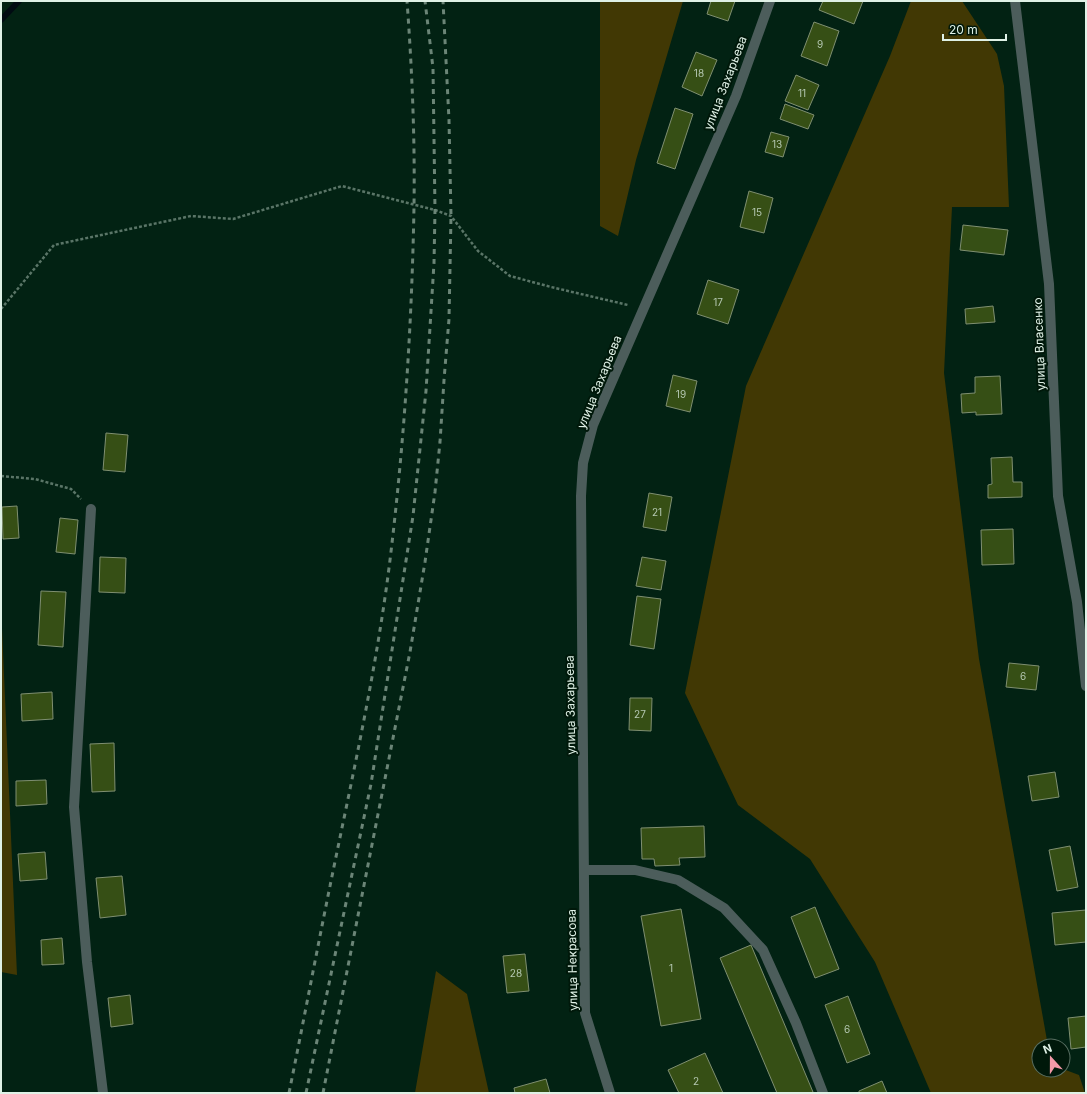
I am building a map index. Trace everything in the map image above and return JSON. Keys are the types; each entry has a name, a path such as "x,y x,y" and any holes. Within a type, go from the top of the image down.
{"street":[{"name":"улица Захарьева","path":"584,870 581,496 583,463 594,425 736,96 770,1"},
{"name":"улица Власенко","path":"1015,1 1049,284 1058,496 1077,602 1086,686"},
{"path":"91,509 74,807 87,962 103,1093"},
{"name":"улица Некрасова","path":"584,870 585,1013 610,1093"},
{"path":"584,870 634,870 678,880 724,908 763,950 796,1023 823,1093"}],"path":[{"path":"1,309 54,245 191,216 233,219 342,186 435,210 452,216 478,251 510,276 551,288 644,308"},
{"path":"1,476 35,479 71,489 91,509"}],"shaded area":[{"path":"600,1 683,1 636,160 618,236 600,226"},
{"path":"911,1 962,1 997,54 1004,86 1009,207 952,207 944,373 979,659 1047,1038 1031,1038 1031,1078 1071,1078 1071,1072 1079,1075 1085,1093 931,1093 875,962 810,859 738,805 685,693 746,386 890,56"},
{"path":"1,605 17,975 1,972"},
{"path":"436,971 467,994 489,1093 415,1093"}],"building":[{"path":"711,1 735,1 728,21 707,14"},
{"path":"823,1 863,1 854,24 819,10"},
{"path":"814,22 839,31 827,66 801,56"},
{"path":"696,52 717,60 702,96 682,87"},
{"path":"796,75 819,85 808,110 785,101"},
{"path":"785,104 814,115 808,129 780,119"},
{"path":"675,108 693,114 675,169 657,163"},
{"path":"771,132 789,137 783,157 765,152"},
{"path":"749,191 773,198 764,233 740,227"},
{"path":"963,225 1008,230 1004,255 960,250"},
{"path":"708,280 739,290 728,324 697,314"},
{"path":"993,306 995,322 966,324 965,309"},
{"path":"673,375 697,381 690,412 666,406"},
{"path":"1000,376 1002,414 976,415 976,412 962,413 961,394 975,393 975,377"},
{"path":"106,433 128,435 125,472 103,470"},
{"path":"1012,457 1013,482 1022,482 1022,497 988,498 988,485 992,484 991,458"},
{"path":"649,493 672,497 666,531 643,527"},
{"path":"17,506 19,538 3,539 2,507"},
{"path":"60,518 78,520 75,554 56,552"},
{"path":"1013,529 1014,564 982,565 981,530"},
{"path":"100,557 126,558 125,593 99,592"},
{"path":"642,557 666,561 661,590 636,586"},
{"path":"41,591 66,592 63,647 38,645"},
{"path":"637,596 661,599 654,649 630,645"},
{"path":"1009,663 1039,666 1036,690 1006,687"},
{"path":"52,692 53,719 22,721 21,694"},
{"path":"630,698 652,698 651,731 629,730"},
{"path":"114,743 115,791 92,792 90,744"},
{"path":"1055,772 1059,797 1032,801 1028,776"},
{"path":"46,780 47,804 16,806 16,781"},
{"path":"704,826 705,857 679,858 680,865 655,866 654,859 642,859 641,828"},
{"path":"1070,846 1078,887 1057,891 1049,850"},
{"path":"45,852 47,879 20,881 18,854"},
{"path":"122,876 126,915 100,918 96,878"},
{"path":"815,907 839,969 815,978 791,917"},
{"path":"681,909 701,1019 661,1026 641,916"},
{"path":"1086,910 1086,942 1055,945 1052,913"},
{"path":"62,938 64,964 42,965 41,940"},
{"path":"751,945 813,1092 777,1093 720,958"},
{"path":"525,954 529,991 507,993 503,956"},
{"path":"130,995 133,1024 111,1027 108,998"},
{"path":"848,996 870,1054 847,1063 825,1005"},
{"path":"1086,1016 1086,1047 1071,1049 1068,1018"},
{"path":"705,1053 723,1093 679,1093 668,1070"},
{"path":"546,1079 550,1093 515,1093 514,1088"},
{"path":"882,1081 887,1093 859,1093 859,1091"}],"waterway":[{"path":"1,20 19,1"}],"railway":[{"path":"289,1093 373,673 387,586 397,501 412,290 414,206 413,104 407,1"},
{"path":"306,1093 371,784 413,516 426,391 434,263 435,210 433,68 425,1"},
{"path":"323,1093 410,652 435,492 449,319 451,216 449,120 443,1"}]}
